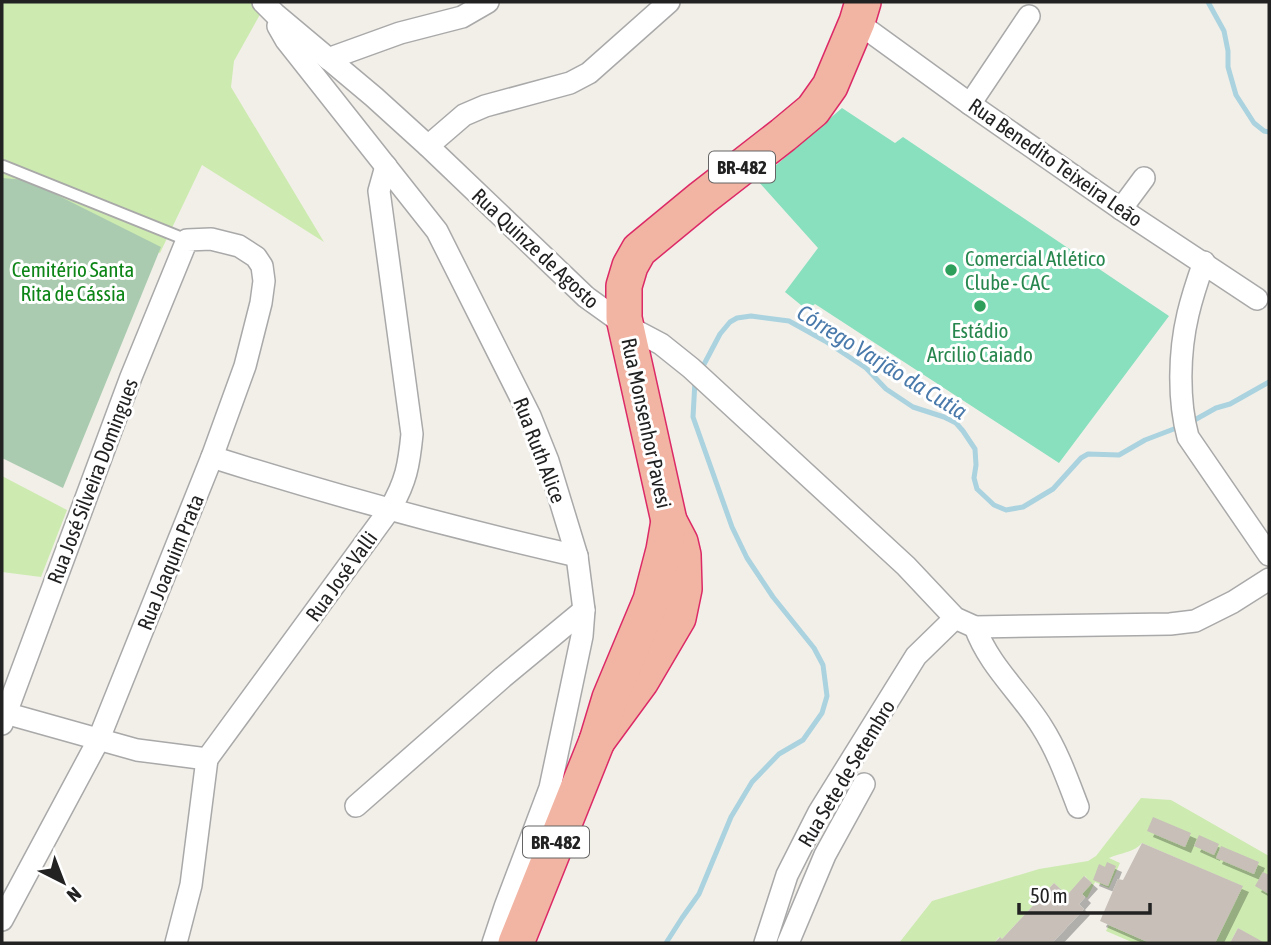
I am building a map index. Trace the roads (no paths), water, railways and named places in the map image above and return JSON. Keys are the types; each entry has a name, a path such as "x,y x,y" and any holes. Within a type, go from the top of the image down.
{"highway":[{"name":"BR-482","path":"625,325 624,286 630,265 639,250 813,110 830,86 860,12"},
{"name":"Rua Monsenhor Pavesi","path":"516,943 597,741 610,698 655,630 651,600 669,522 625,325"}],"street":[{"path":"328,59 400,33 462,17 488,2"},
{"path":"428,146 464,115 485,106 570,83 589,73 669,2"},
{"name":"Rua Quinze de Agosto","path":"269,8 428,146 586,298 625,325 661,344 697,374 906,566 955,618"},
{"name":"Rua Ruth Alice","path":"269,8 286,40 437,231 530,416 548,461 578,556 584,610 582,636 550,788 493,943"},
{"name":"Rua Benedito Teixeira Leão","path":"860,12 970,104 1257,299"},
{"path":"970,104 1029,16"},
{"name":"Rua José Valli","path":"207,759 390,509 401,490 409,466 412,434 379,191 386,166"},
{"path":"1121,209 1144,178"},
{"name":"Rua Joaquim Prata","path":"2,920 98,741 212,457 245,366 261,303 264,281 262,267 256,257 239,246 211,239 187,240"},
{"name":"Rua José Silveira Domingues","path":"4,719 131,377 187,240"},
{"path":"1204,262 1188,313 1182,345 1184,420 1188,437 1269,555"},
{"path":"212,457 297,484 578,556"},
{"path":"955,618 975,628 1170,624 1195,621 1233,602 1269,579"},
{"path":"356,806 584,610"},
{"name":"Rua Sete de Setembro","path":"765,943 787,875 819,812 916,656 955,618"},
{"path":"975,628 980,642 994,663 1043,728 1078,807"},
{"path":"4,719 137,750 207,759 191,885 176,943"},
{"path":"788,943 825,855 864,784"}],"lane":[{"path":"3,166 187,240"}],"waterway":[{"name":"Córrego Varjão da Cutia","path":"1208,2 1224,31 1228,67 1236,95 1254,123 1269,132"},
{"name":"Córrego Varjão da Cutia","path":"701,370 720,334 737,318 751,316 789,321 866,368 886,389 913,407 956,423 975,449 974,478 977,489 994,505 1006,510 1023,507 1053,489 1081,458 1088,454 1119,455 1145,440 1179,427"},
{"name":"Córrego Varjão da Cutia","path":"666,943 699,894 731,817 752,782 779,754 803,740 822,713 827,696 823,665 814,648 773,597 747,558 732,527 693,417 695,381"},
{"name":"Córrego Varjão da Cutia","path":"1191,422 1269,382"}],"place":[{"name":"Comercial Atlético Clube - CAC","path":"951,270"},
{"name":"Estádio Arcilio Caiado","path":"980,306"}],"park label":[{"name":"Cemitério Santa Rita de Cássia","path":"73,281"}]}
